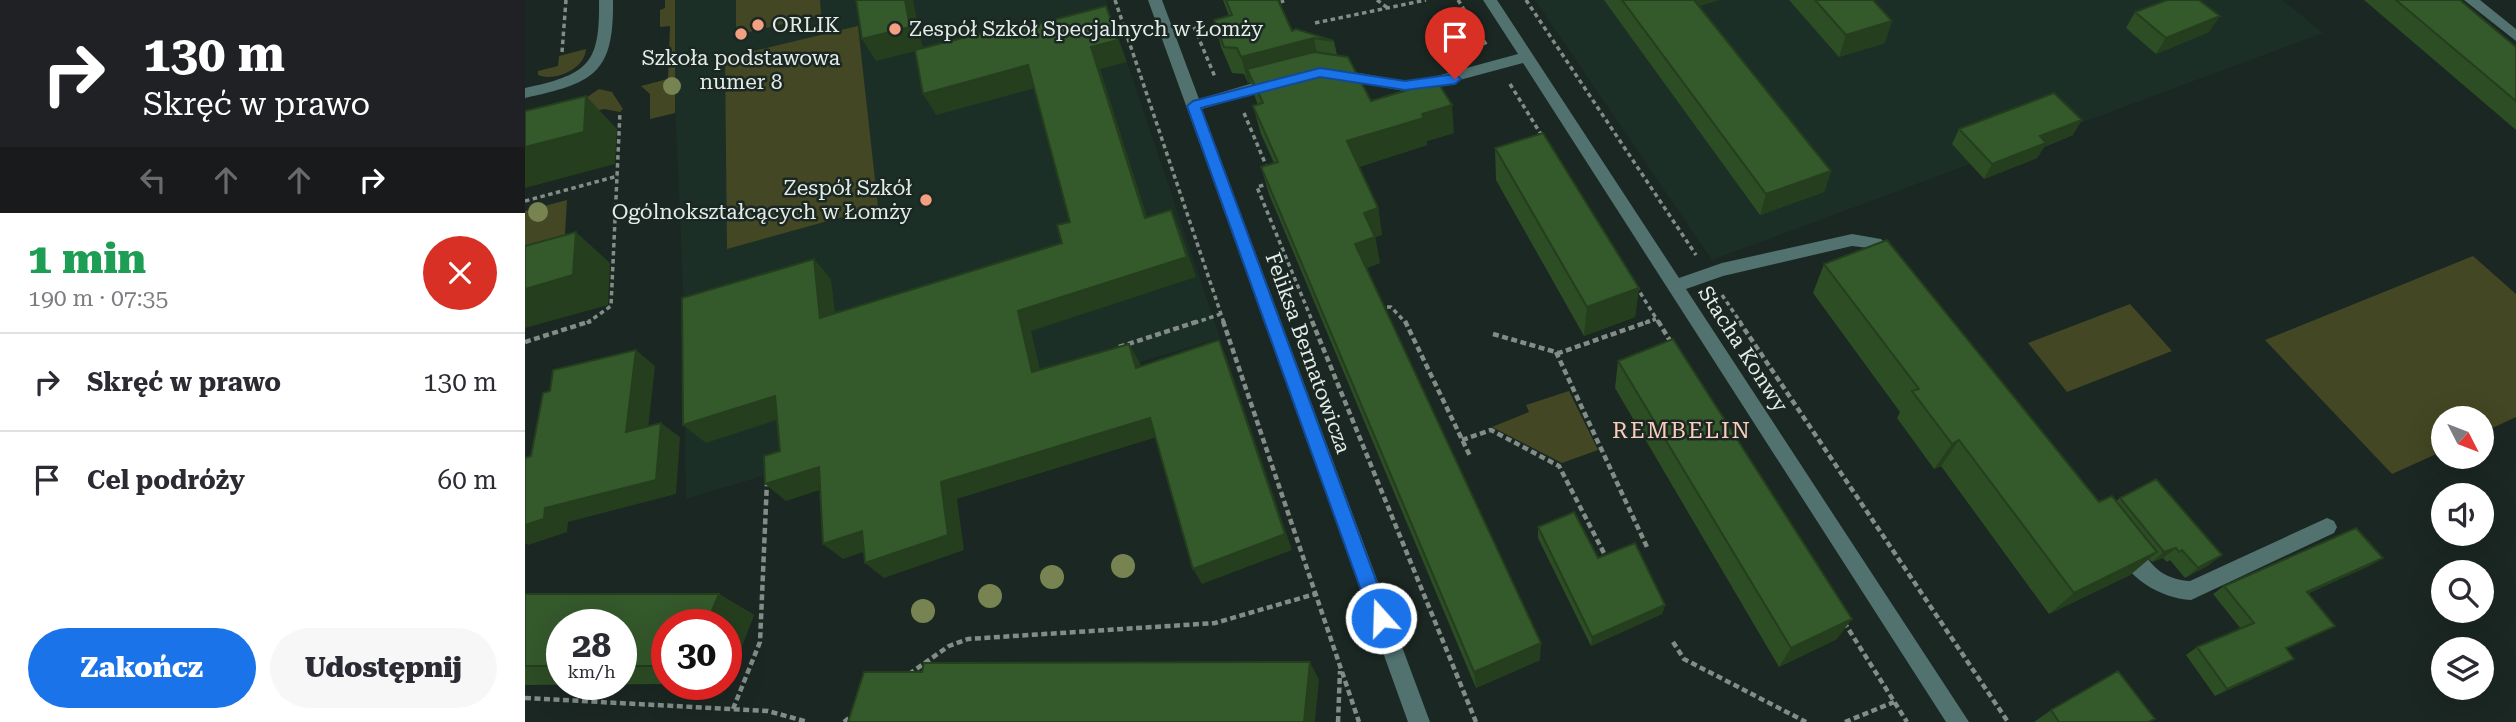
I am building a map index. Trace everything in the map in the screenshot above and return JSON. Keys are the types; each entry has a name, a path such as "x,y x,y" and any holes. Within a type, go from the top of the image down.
{"street":[{"path":"525,93 573,79 597,61 604,48 606,0"},
{"name":"Feliksa Bernatowicza","path":"1155,0 1419,722"},
{"name":"Stacha Konwy","path":"1490,0 1958,722"},
{"path":"2471,0 2516,36"},
{"path":"1320,72 1405,86 1455,79 1527,57"},
{"path":"1193,106 1284,79"},
{"path":"1675,286 1709,275 1865,239 1877,242 1903,270"},
{"path":"2114,535 2143,571 2160,585 2175,591 2191,591 2327,527"}],"path":[{"path":"562,52 566,0"},
{"path":"1115,0 1359,722"},
{"path":"1377,0 1390,9"},
{"path":"1315,23 1426,0"},
{"path":"1458,0 1549,146"},
{"path":"1526,0 2008,722"},
{"path":"1194,26 1274,182 1257,187 1476,722"},
{"path":"525,342 589,323 603,316 611,306 620,111"},
{"path":"525,201 618,176"},
{"path":"1635,284 1678,354"},
{"path":"1371,309 1391,307 1403,317 1470,456"},
{"path":"1117,348 1221,314"},
{"path":"1493,334 1556,352 1656,319"},
{"path":"1315,328 1326,324"},
{"path":"1556,352 1647,547"},
{"path":"1462,440 1491,430 1559,466 1606,557"},
{"path":"733,709 760,642 767,480"},
{"path":"904,678 949,646 968,639 1215,623 1315,594"},
{"path":"1844,621 1907,722"},
{"path":"1673,642 1684,659 1806,722"},
{"path":"1338,722 1340,667"},
{"path":"525,698 768,711 808,722"},
{"path":"1846,722 1894,702"},
{"path":"844,722 859,710"}],"shaded area":[{"name":"Zespół Szkół Ogólnokształcących w Łomży","path":"675,0 1106,0 1220,338 686,499 683,287 674,78"},
{"path":"1535,0 2282,0 2323,33 1712,260"}],"green space":[{"path":"665,0 675,0 675,113 650,119 650,94 641,86 668,79 670,26 660,27 660,10 665,8"},
{"name":"ORLIK","path":"736,0 820,0 821,15 736,35"},
{"path":"858,26 878,207 727,249 725,58"},
{"path":"586,49 580,62 568,72 553,77 538,75 538,71 558,66 559,56"},
{"path":"599,89 612,92 623,109 620,112 604,109 525,129 565,112"},
{"path":"567,200 564,251 525,262 525,211"},
{"path":"2473,256 2516,294 2516,417 2494,427 2494,406 2431,406 2431,456 2392,474 2265,340"},
{"path":"2130,304 2172,351 2067,392 2028,343"},
{"path":"1569,391 1598,450 1562,463 1492,427 1529,412 1526,405"}],"building":[{"path":"856,0 905,0 910,27 862,39"},
{"path":"1226,0 1278,0 1292,31 1296,29 1334,41 1314,38 1241,57 1237,48 1224,47 1214,20 1232,15"},
{"path":"1622,0 1694,0 1831,171 1766,194"},
{"path":"1815,0 1873,0 1892,21 1846,35"},
{"path":"2167,0 2199,0 2220,16 2166,38 2135,12"},
{"path":"2396,0 2460,0 2516,47 2516,101"},
{"path":"1106,6 1118,40 1091,47 1145,218 1171,210 1187,257 1018,311 1032,372 1129,344 1136,368 1219,340 1285,534 1193,569 1150,418 941,482 948,535 865,563 862,531 823,544 819,467 765,484 764,456 780,451 775,396 683,425 682,298 814,259 820,318 1062,243 1057,225 1070,222 1028,65 923,94 915,50 1010,26 1011,31"},
{"path":"1314,52 1348,57 1371,101 1437,81 1452,105 1422,114 1424,118 1347,141 1378,208 1364,213 1375,237 1355,244 1541,643 1474,672 1261,167 1278,162 1253,106 1263,103 1247,69"},
{"path":"2054,93 2082,120 2040,136 2046,143 1992,164 1959,129"},
{"path":"586,96 584,132 525,147 525,111"},
{"path":"1543,133 1639,288 1587,307 1495,148"},
{"path":"576,232 573,275 525,289 525,246"},
{"path":"1887,240 2099,502 2112,496 2157,552 2074,593 1959,440 1952,444 1912,391 1919,389 1824,264"},
{"path":"1673,339 1852,619 1791,648 1618,361"},
{"path":"636,350 626,432 661,423 656,480 545,508 544,519 525,525 525,458 531,456 543,393 550,391 553,370"},
{"path":"2156,479 2222,555 2198,568 2182,550 2179,552 2176,548 2164,552 2120,498"},
{"path":"1574,512 1598,558 1635,543 1665,605 1592,637 1538,527"},
{"path":"2356,528 2383,558 2307,592 2335,626 2286,648 2294,659 2227,689 2197,647 2254,623 2224,586"},
{"path":"525,594 719,594 713,609 651,609 651,666 637,666 637,609 546,609 546,666 525,666"},
{"path":"1310,662 1304,722 848,722 864,672 922,672 924,663"},
{"path":"2118,671 2155,719 2148,722 2059,722 2051,710"}],"place":[{"name":"ORLIK","path":"758,25"},
{"name":"Zespół Szkół Specjalnych w Łomży","path":"895,29"},
{"name":"Szkoła podstawowa numer 8","path":"741,34"},
{"name":"Zespół Szkół Ogólnokształcących w Łomży","path":"926,200"}],"district":[{"name":"REMBELIN","path":"1682,430"}],"route":[{"path":"1381,618 1193,106 1284,79 1320,72 1405,86 1455,79"}]}
